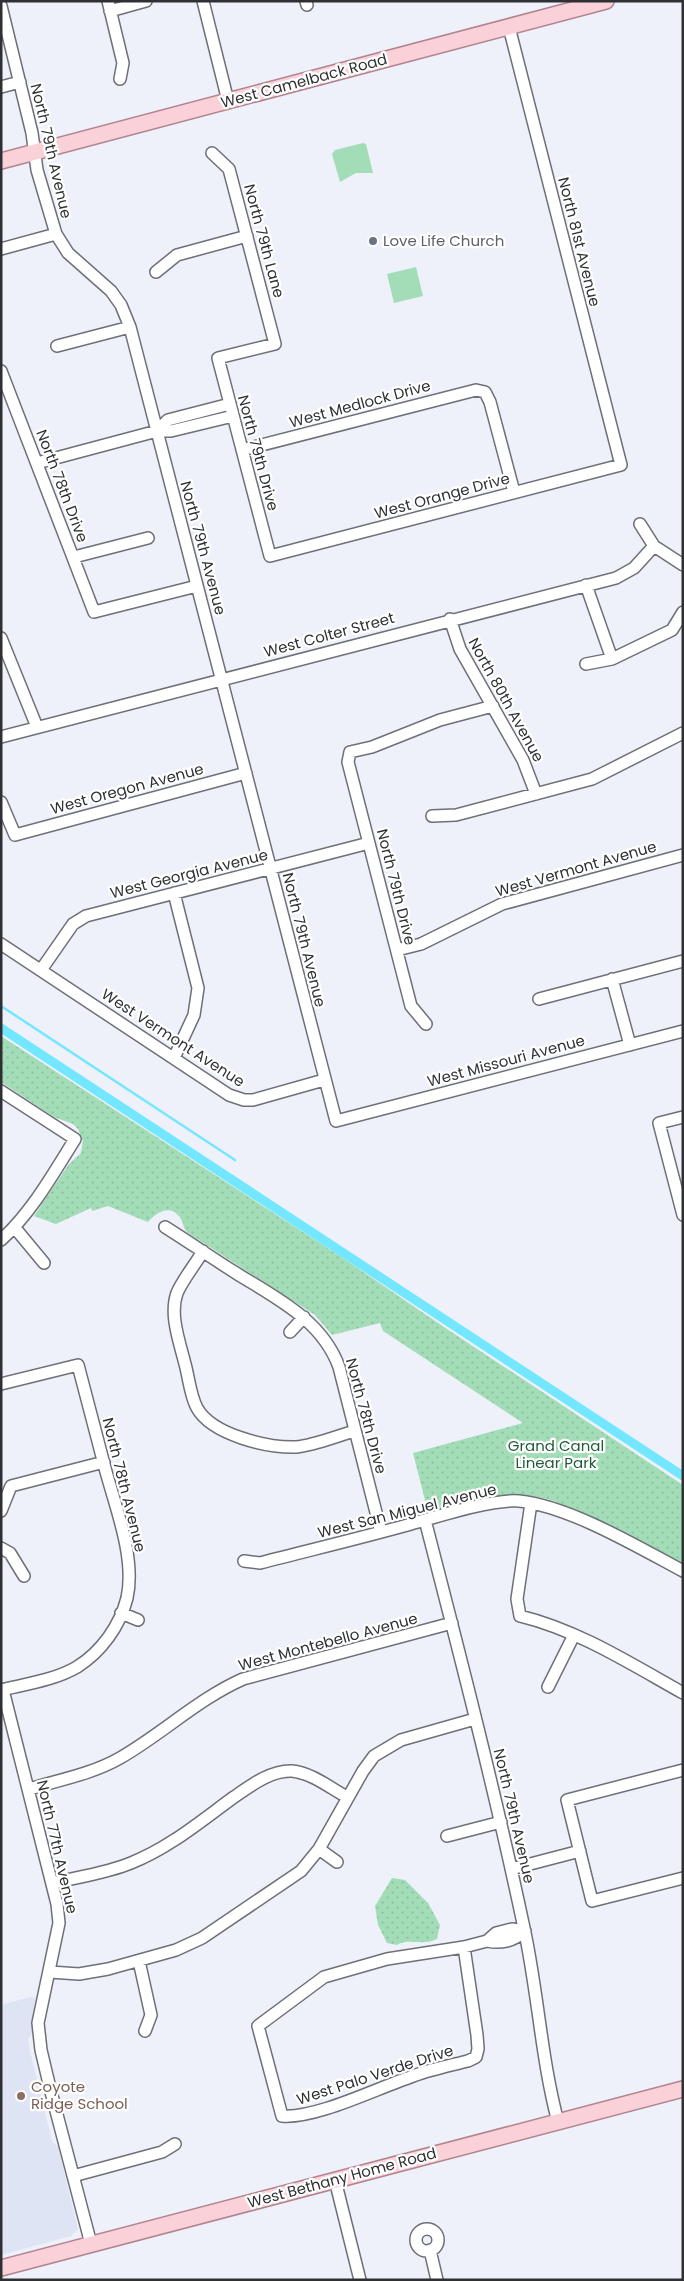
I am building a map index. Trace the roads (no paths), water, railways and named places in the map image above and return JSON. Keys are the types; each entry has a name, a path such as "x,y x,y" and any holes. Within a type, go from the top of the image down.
{"main road":[{"name":"West Camelback Road","path":"1,161 606,1"},
{"name":"West Bethany Home Road","path":"1,2268 683,2089"}],"street":[{"path":"120,79 123,63 109,6 146,1"},
{"path":"203,1 228,101"},
{"name":"North 79th Avenue","path":"1,6 32,133 37,170 56,234 68,253 111,291 121,305 130,327 336,1121"},
{"name":"North 81st Avenue","path":"509,27 621,465"},
{"path":"1,87 20,82"},
{"name":"North 79th Lane","path":"212,153 229,169 275,344 218,358"},
{"path":"1,248 56,234"},
{"path":"156,272 177,255 247,236"},
{"path":"58,346 130,327"},
{"name":"North 79th Drive","path":"218,358 270,556"},
{"name":"North 78th Drive","path":"1,371 94,612 197,586"},
{"name":"West Medlock Drive","path":"242,450 476,390 485,392 490,402 514,492"},
{"path":"157,431 168,420 230,404"},
{"path":"37,463 157,431 171,432 233,416"},
{"name":"West Orange Drive","path":"270,556 621,465"},
{"path":"640,524 654,546 683,565"},
{"path":"74,557 148,538"},
{"name":"West Colter Street","path":"1,737 628,573 654,546"},
{"path":"586,585 612,659"},
{"path":"586,664 612,659 672,630 683,612"},
{"name":"North 80th Avenue","path":"450,620 460,649 530,773 536,794"},
{"path":"1,638 37,727"},
{"name":"North 79th Drive","path":"426,1024 411,1006 348,762 350,752 372,747 440,720 493,706"},
{"path":"432,816 456,815 536,794 607,772 682,737"},
{"name":"West Oregon Avenue","path":"1,802 15,835 246,773"},
{"name":"West Georgia Avenue","path":"41,970 73,924 79,920 174,893 369,843"},
{"name":"West Vermont Avenue","path":"397,950 421,944 502,904 683,856"},
{"path":"174,893 198,988 194,1015 174,1058"},
{"name":"West Vermont Avenue","path":"1,944 229,1095 244,1100 261,1098 324,1080"},
{"path":"539,999 683,961"},
{"path":"612,979 630,1045"},
{"name":"West Missouri Avenue","path":"336,1121 683,1032"},
{"path":"1,1090 75,1140 39,1196 15,1228 1,1240"},
{"path":"683,1117 660,1124 683,1215"},
{"name":"North 78th Drive","path":"165,1227 304,1317 328,1343 334,1354 381,1532"},
{"path":"15,1228 44,1263"},
{"path":"203,1251 178,1292 174,1308 176,1326 194,1399 203,1416 216,1426 244,1439 281,1446 297,1446 355,1431"},
{"path":"290,1332 304,1317"},
{"name":"North 78th Avenue","path":"1,1384 78,1365 127,1557 127,1597 121,1612"},
{"path":"1,1511 11,1486 104,1462"},
{"name":"West San Miguel Avenue","path":"244,1562 260,1563 425,1520 508,1501 551,1507 594,1526 683,1571"},
{"path":"531,1503 518,1599 520,1616 549,1624 574,1635 631,1663 683,1693"},
{"name":"North 79th Avenue","path":"425,1520 501,1822 525,1931 544,2061 558,2122"},
{"path":"1,1548 10,1553 24,1576"},
{"path":"2,1690 60,1675 76,1667 102,1645 114,1630 121,1612 138,1620"},
{"name":"West Montebello Avenue","path":"28,1789 99,1769 120,1758 218,1690 243,1679 452,1623"},
{"path":"548,1687 574,1635"},
{"name":"North 77th Avenue","path":"2,1690 53,1883 59,1923 38,2024 41,2050 91,2244"},
{"path":"50,1972 79,1974 139,1961 176,1950 202,1938 301,1871 319,1849 347,1798 374,1756 400,1740 475,1719"},
{"path":"683,1770 567,1800 592,1901 683,1878"},
{"path":"53,1883 128,1864 149,1855 167,1845 254,1783 271,1775 291,1771 312,1777 347,1798"},
{"path":"447,1836 501,1822"},
{"path":"319,1849 337,1862"},
{"path":"511,1869 580,1851"},
{"path":"464,1947 486,1941 498,1943 515,1939 525,1931"},
{"name":"West Palo Verde Drive","path":"464,1947 477,2035 478,2049 476,2057 408,2078 364,2096 332,2106 293,2117 282,2116 258,2026 330,1974 387,1958 464,1947"},
{"path":"139,1961 150,2015 145,2031"},
{"path":"73,2176 162,2152 175,2144"},
{"path":"335,2180 360,2280"},
{"path":"430,2250 437,2280"}],"waterway":[{"path":"1,1006 235,1160"},
{"path":"1,1028 683,1476"}],"place":[{"name":"Love Life Church","path":"373,241"},
{"name":"Coyote Ridge School","path":"21,2096"}],"park label":[{"name":"Grand Canal Linear Park","path":"556,1454"}]}
